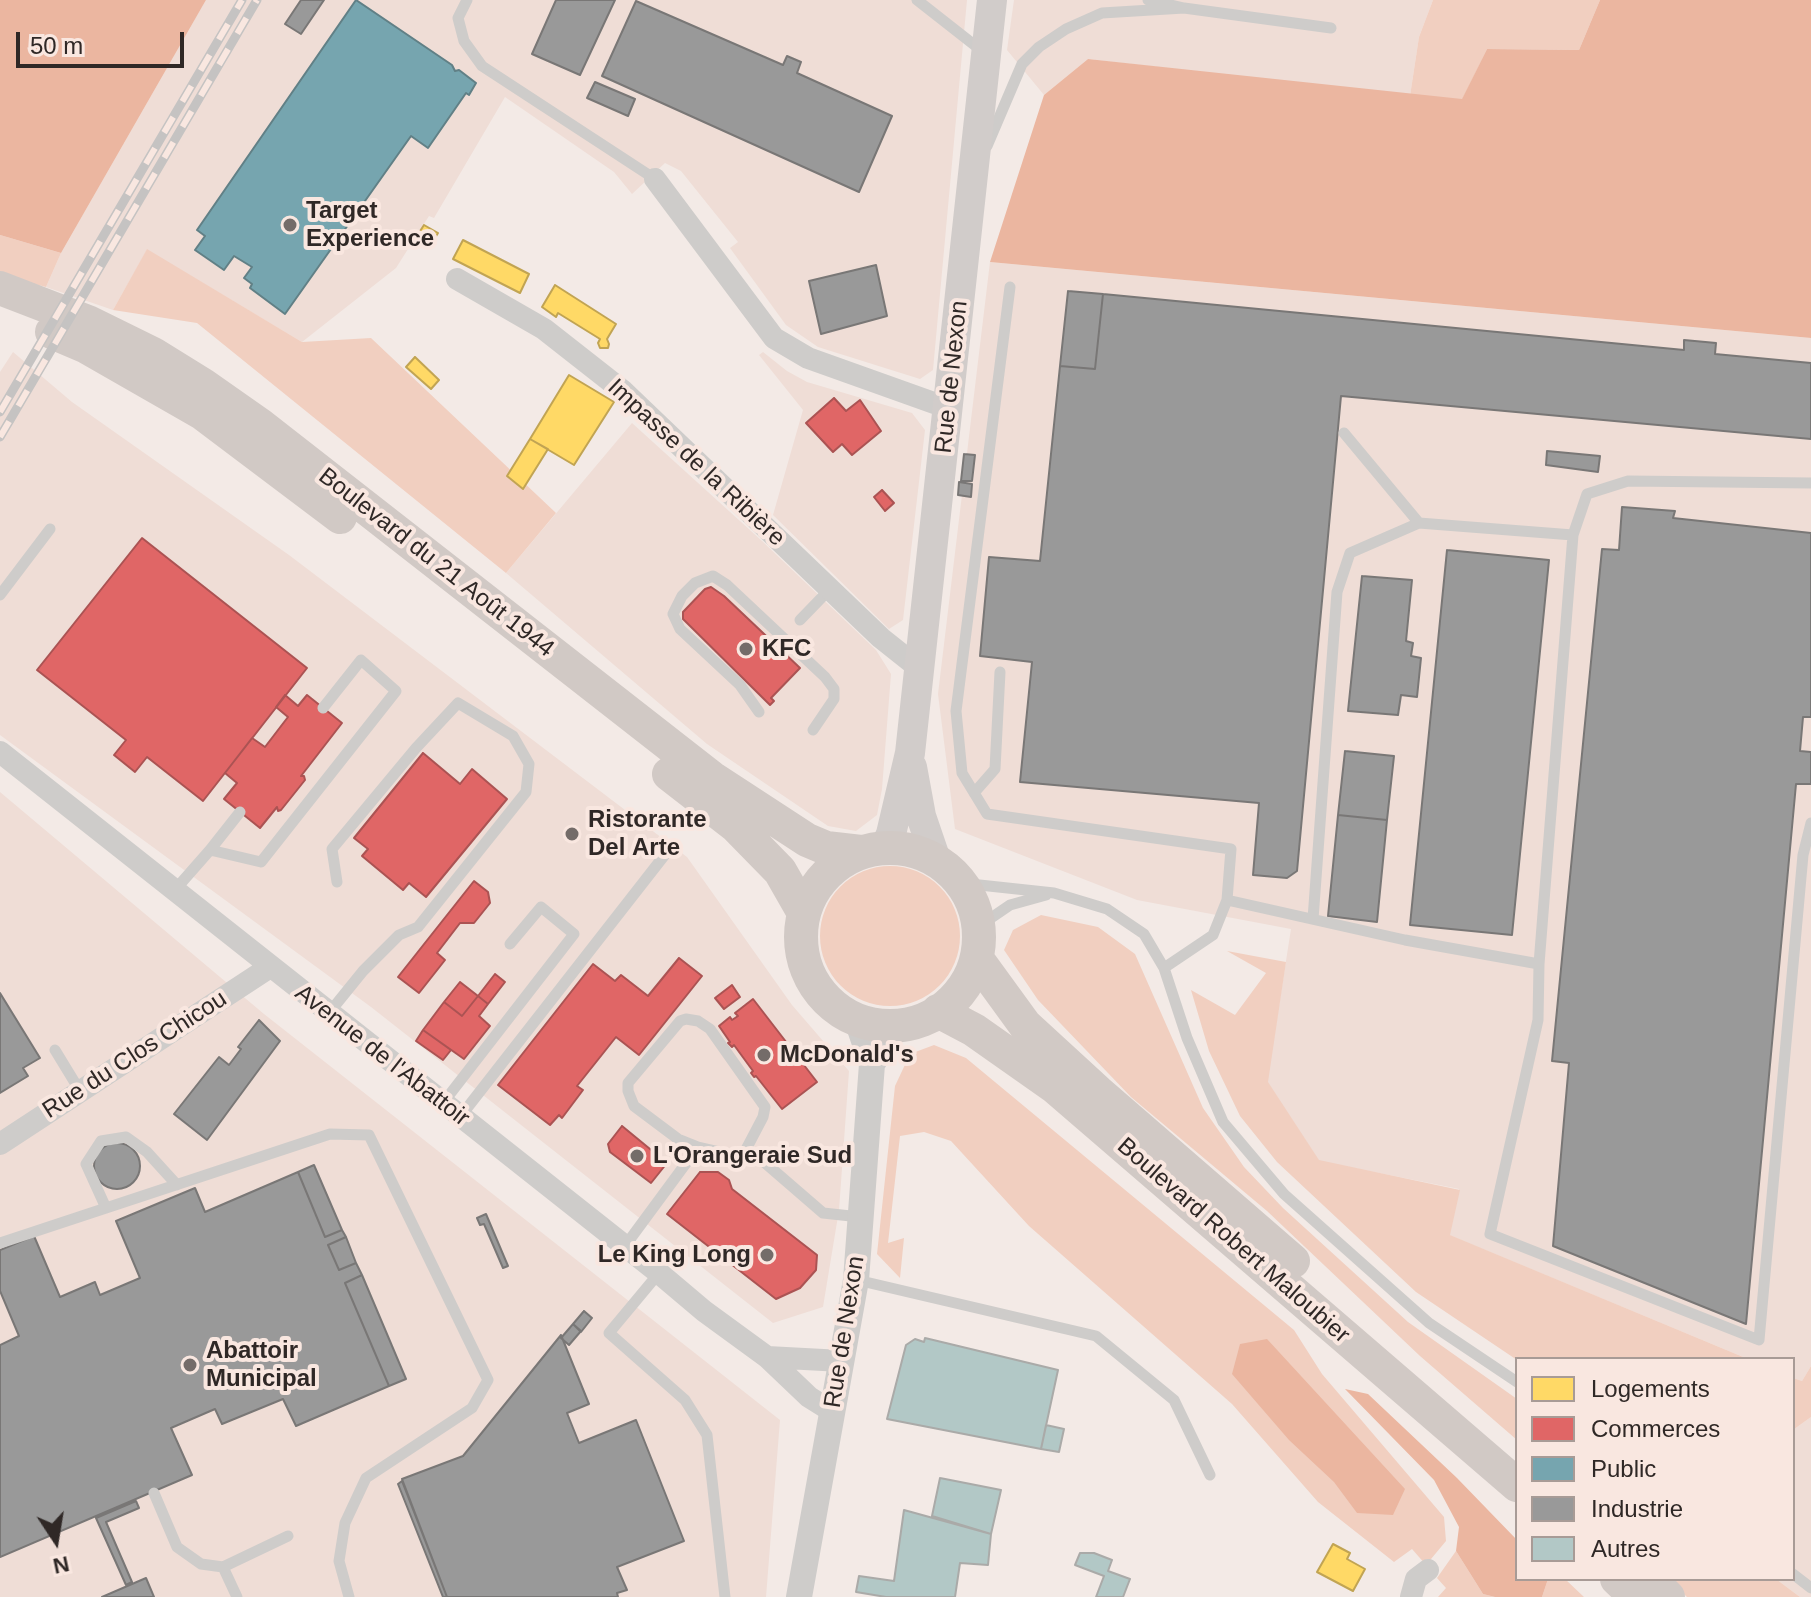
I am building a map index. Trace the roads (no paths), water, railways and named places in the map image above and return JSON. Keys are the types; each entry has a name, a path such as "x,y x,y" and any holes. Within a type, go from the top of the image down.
{"main road":[{"name":"Rue de Nexon","path":"873,850 891,834 910,753 992,0"},
{"name":"Boulevard du 21 Août 1944","path":"0,288 88,322 153,354 203,385 260,425 712,778 807,840 826,848 873,850"},
{"name":"Boulevard du 21 Août 1944","path":"0,311 85,346 214,423 349,524 736,826 780,871 804,913"},
{"name":"Rue de Nexon","path":"910,753 921,816 936,860"},
{"path":"873,850 913,851 936,860 961,883 974,908 978,946 968,980 955,998 918,1021 896,1026 857,1020 835,1007 816,988 805,965 801,939 804,913 817,886 838,864 873,850"},
{"name":"Boulevard Robert Maloubier","path":"978,946 1025,1025 1515,1453"},
{"name":"Boulevard Robert Maloubier","path":"938,1011 974,1030 1055,1087 1515,1483"},
{"path":"1619,1581 1636,1597"},
{"path":"1652,1581 1668,1597"}],"street":[{"path":"655,179 774,338 808,358 948,408"},
{"name":"Impasse de la Ribière","path":"457,279 544,329 623,391 881,638 920,669"},
{"name":"Avenue de l'Abattoir","path":"0,752 704,1311 767,1357 809,1397 833,1412"},
{"name":"Rue du Clos Chicou","path":"0,1144 270,967"},
{"name":"Rue de Nexon","path":"799,1597 856,1280 872,1064 857,1020"},
{"name":"Rue de Nexon","path":"872,1064 896,1026"},
{"path":"767,1357 842,1361"},
{"path":"1411,1597 1416,1579 1428,1570"}],"lane":[{"path":"467,0 458,18 464,41 482,66 655,179"},
{"path":"917,0 986,54"},
{"path":"1148,0 1184,8 1331,28"},
{"path":"972,179 1022,64 1039,47 1066,29 1102,13 1184,8"},
{"path":"1010,287 956,711 962,773 987,814 1231,849 1227,900 1213,935 1164,968"},
{"path":"1344,433 1419,523"},
{"path":"1811,483 1628,481 1587,494 1573,535 1539,964 1538,1020 1490,1234 1759,1340 1803,855 1811,823"},
{"path":"1313,919 1337,592 1350,553 1419,523 1573,535"},
{"path":"0,595 50,529"},
{"path":"759,712 740,685 680,629 673,614 682,596 695,583 713,576 727,585 825,677 834,689 834,699 813,730"},
{"path":"800,620 830,589"},
{"path":"210,850 261,862 396,691 361,660 323,708"},
{"path":"974,793 995,769 1000,672"},
{"path":"329,1013 363,971 399,935 418,927 526,792 529,764 513,736 458,703 332,849 337,882"},
{"path":"174,891 240,812"},
{"path":"451,1110 667,852"},
{"path":"961,883 1054,893 1107,909 1144,934 1164,968 1187,1038 1223,1122 1284,1194 1429,1323 1515,1381"},
{"path":"978,946 991,918 1010,905 1054,893"},
{"path":"1227,900 1405,940 1539,964"},
{"path":"451,1110 574,934 541,907 510,944"},
{"path":"742,1157 765,1107 710,1029 698,1021 680,1021 628,1083 634,1106 678,1139 698,1147 742,1157 764,1162 823,1213 861,1217"},
{"path":"55,1050 80,1091"},
{"path":"0,1243 330,1134 369,1135 488,1380 472,1408 366,1478 345,1523 339,1561 349,1597"},
{"path":"106,1208 86,1164 101,1141 126,1137 147,1152 177,1185"},
{"path":"625,1246 698,1147"},
{"path":"659,1273 609,1333 685,1400 707,1435 725,1597"},
{"path":"856,1280 1096,1336 1174,1400 1210,1475"},
{"path":"154,1493 177,1547 201,1564 223,1567 288,1536"},
{"path":"223,1567 237,1597"},
{"path":"1795,1576 1811,1588"}],"railway":[{"path":"0,412 242,0"},
{"path":"0,437 257,0"}],"place":[{"name":"Target Experience","path":"290,225"},
{"name":"KFC","path":"746,649"},
{"name":"Ristorante Del Arte","path":"572,834"},
{"name":"McDonald's","path":"764,1055"},
{"name":"L'Orangeraie Sud","path":"637,1156"},
{"name":"Le King Long","path":"767,1255"},
{"name":"Abattoir Municipal","path":"190,1365"}]}
